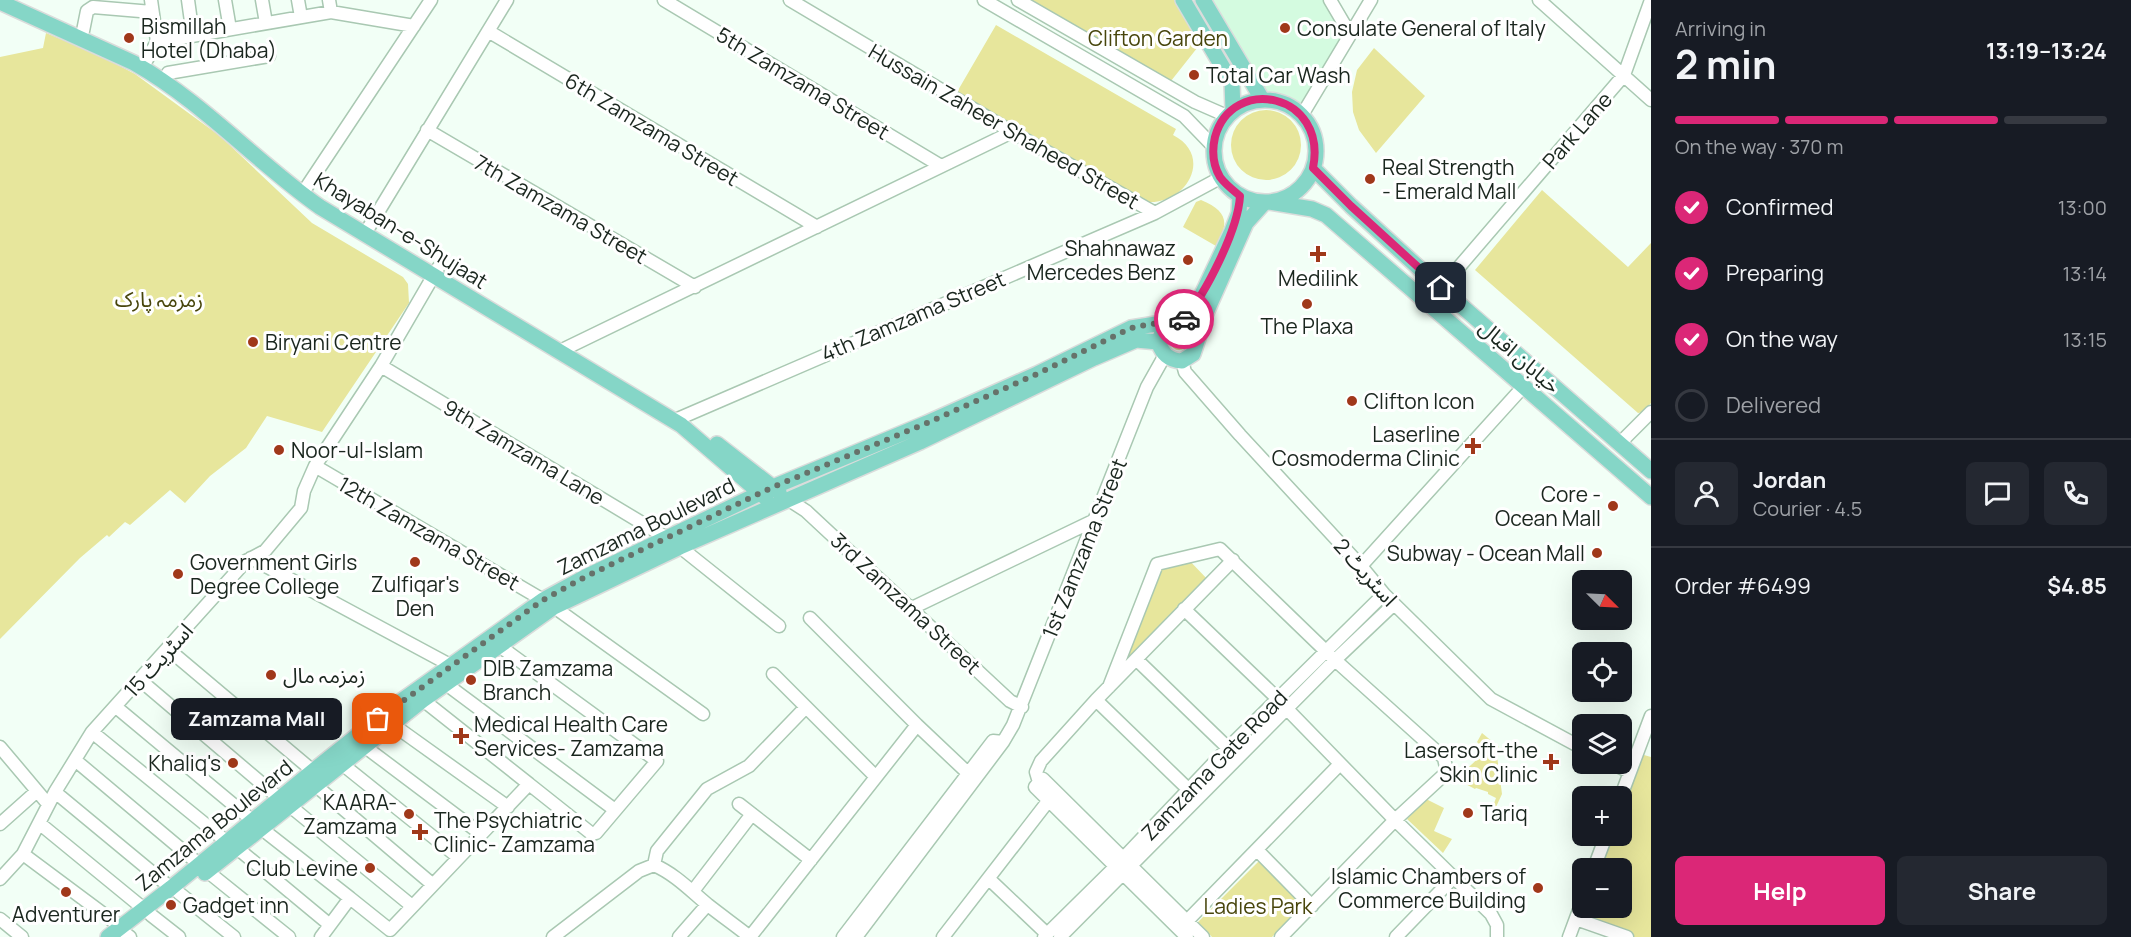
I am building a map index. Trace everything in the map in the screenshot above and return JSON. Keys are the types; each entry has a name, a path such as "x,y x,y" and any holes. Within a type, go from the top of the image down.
{"main road":[{"name":"Khayaban-e-Shujaat","path":"22,0 168,73 244,132 304,190 369,227 436,272 677,418 782,503"},
{"path":"1183,0 1232,83 1230,113"},
{"path":"1203,0 1262,99"},
{"name":"Khayaban-e-Shujaat","path":"0,2 134,63 153,74 215,119 342,221 436,272"},
{"path":"1262,99 1282,102 1293,107 1302,115 1315,139 1316,153 1313,168 1306,181 1296,192 1283,199 1266,202 1251,201 1240,196 1220,178 1214,163 1213,146 1218,130 1230,113 1244,103 1262,99"},
{"name":"خیابان اقبال","path":"1313,168 1441,288 1651,471"},
{"path":"1330,186 1313,182 1310,186 1310,195 1339,226"},
{"path":"1240,196 1239,213 1232,231 1198,303 1163,331 1161,349 1175,360 1182,360 1193,354 1206,313 1246,223 1266,202"},
{"name":"خیابان اقبال","path":"1266,202 1312,208 1326,215 1651,496"},
{"path":"1177,322 1192,328 1197,340"},
{"name":"Zamzama Boulevard","path":"108,937 125,934 148,912 314,778 394,706 585,577 767,490 927,423 1037,374 1131,328 1177,322"},
{"name":"Zamzama Boulevard","path":"314,778 342,764 498,645 549,603 920,442 1136,340 1161,349"}],"street":[{"path":"188,0 193,36"},
{"path":"225,0 230,29"},
{"path":"262,0 266,23"},
{"path":"298,0 301,17"},
{"path":"304,190 431,0"},
{"path":"369,227 507,0"},
{"name":"5th Zamzama Street","path":"664,0 941,166"},
{"name":"Hussain Zaheer Shaheed Street","path":"790,0 1012,132 1155,213 1220,178"},
{"path":"984,0 1184,116 1213,146"},
{"path":"1018,0 1195,102 1230,113"},
{"path":"1329,0 1350,34"},
{"path":"1302,115 1371,0"},
{"path":"1539,0 1651,100"},
{"name":"Park Lane","path":"1441,288 1624,75 1651,0"},
{"path":"82,31 87,11 93,7 152,6 157,42 146,61"},
{"path":"157,42 301,17 330,6 414,26"},
{"name":"6th Zamzama Street","path":"488,31 817,227"},
{"path":"168,73 269,56"},
{"name":"7th Zamzama Street","path":"427,130 695,287"},
{"path":"564,350 1012,132"},
{"name":"4th Zamzama Street","path":"677,418 1155,213"},
{"name":"اسٹریٹ 15","path":"0,879 23,854 48,804 93,732 246,561 265,551 301,508 304,491 315,466 381,366 436,272"},
{"name":"1st Zamzama Street","path":"851,935 971,776 993,741 1004,742 1022,707 1161,349"},
{"name":"اسٹریٹ 2","path":"1182,360 1185,372 1394,604 1491,699 1572,743"},
{"name":"9th Zamzama Lane","path":"381,366 667,538"},
{"path":"1361,566 1523,387"},
{"path":"1619,444 1651,412"},
{"name":"12th Zamzama Street","path":"315,466 549,603 703,714"},
{"name":"3rd Zamzama Street","path":"782,503 806,511 1010,701 1022,707"},
{"path":"912,608 1093,521"},
{"path":"680,547 779,626"},
{"path":"1109,687 1157,564 1220,549 1335,660 1444,758 1447,772 1395,820 1281,937"},
{"path":"251,558 452,666"},
{"path":"1039,783 1036,772 1041,761 1096,700 1233,560"},
{"name":"Zamzama Gate Road","path":"1123,867 1207,769 1384,594"},
{"name":"Zamzama Gate Road","path":"1046,936 1069,920 1217,781 1335,660 1394,604"},
{"path":"1184,609 1278,699"},
{"path":"810,618 971,776"},
{"path":"423,700 592,834 596,833 657,761 498,645"},
{"path":"168,649 432,884"},
{"path":"1136,659 1228,748"},
{"path":"773,675 876,777"},
{"path":"1301,676 1310,685"},
{"path":"140,680 412,906"},
{"path":"446,684 615,810"},
{"path":"1096,700 1188,789"},
{"path":"116,707 257,825 390,930 529,784"},
{"path":"654,865 657,851 707,789 749,766 806,707"},
{"path":"1287,709 1491,914 1497,925 1497,937"},
{"path":"1632,764 1651,716"},
{"path":"392,724 508,807"},
{"path":"553,937 639,871 654,865 664,869 750,937 917,725"},
{"path":"93,732 330,925"},
{"path":"364,746 481,834"},
{"path":"0,747 48,804"},
{"path":"75,760 289,937"},
{"path":"342,764 458,857"},
{"path":"1181,931 1340,764"},
{"path":"1207,769 1217,781"},
{"path":"1123,867 1035,787 1043,779 1123,867 1181,931 1203,937"},
{"path":"0,824 37,791"},
{"path":"55,792 234,937"},
{"path":"943,937 1049,800"},
{"path":"739,804 811,860"},
{"path":"693,891 752,814"},
{"path":"39,823 179,937"},
{"path":"1257,850 1312,906"},
{"path":"23,854 125,934"},
{"path":"1396,937 1454,877"},
{"path":"989,879 1046,936"},
{"path":"321,937 350,898"},
{"path":"679,937 707,905"},
{"path":"0,919 22,937"},
{"path":"1569,937 1576,919 1628,937"},
{"name":"Zamzama Gate Road","path":"1060,937 1069,920"}],"shaded area":[{"path":"1202,0 1330,0 1351,33 1301,114 1280,102 1268,99"}],"green space":[{"name":"Clifton Garden","path":"1018,0 1182,0 1205,38 1167,86"},
{"path":"996,25 1176,129 1173,135 1186,145 1192,156 1193,168 1189,180 1181,190 1170,198 1156,202 1140,201 957,92"},
{"name":"زمزمہ پارک","path":"46,33 95,53 135,74 220,136 312,223 403,277 408,284 409,303 322,432 267,416 246,448 210,476 185,503 170,490 130,525 125,522 109,537 107,535 80,558 0,639 0,57 43,48"},
{"path":"1374,48 1425,96 1376,153 1359,130 1353,112 1352,92 1357,70"},
{"path":"1266,110 1279,113 1291,120 1298,132 1301,145 1298,158 1291,170 1279,177 1266,180 1253,177 1241,170 1234,158 1231,145 1234,132 1241,120 1253,113"},
{"path":"1542,190 1628,267 1651,243 1651,403 1643,412 1638,413 1475,270"},
{"path":"1201,200 1216,208 1224,218 1223,230 1216,246 1183,227 1196,202"},
{"path":"1176,334 1182,334 1187,342 1185,348 1176,350 1171,345 1171,339"},
{"path":"1186,557 1210,582 1109,687 1157,564"},
{"path":"1482,733 1499,747 1496,748 1502,794 1496,807 1493,806 1496,798 1488,792 1475,789 1456,779 1486,751 1477,742"},
{"path":"1637,753 1651,757 1651,937 1627,937 1576,919 1632,918 1632,858 1599,858 1603,846 1632,846 1632,786 1625,786 1630,774 1632,774"},
{"path":"1426,799 1444,808 1434,831 1452,839 1443,853 1407,819"},
{"name":"Ladies Park","path":"1259,861 1303,906 1272,937 1212,937 1198,922"}],"way so far":[{"path":"378,719 543,600 585,577 773,487 927,423 1037,374 1131,328 1180,322 1184,319"}],"place":[{"name":"Consulate General of Italy","path":"1285,28"},
{"name":"Bismillah Hotel (Dhaba)","path":"129,38"},
{"name":"Total Car Wash","path":"1194,75"},
{"name":"Real Strength - Emerald Mall","path":"1370,179"},
{"name":"Medilink","path":"1318,254"},
{"name":"Shahnawaz Mercedes Benz","path":"1188,260"},
{"name":"The Plaxa","path":"1307,304"},
{"name":"Biryani Centre","path":"253,342"},
{"name":"Clifton Icon","path":"1352,401"},
{"name":"Laserline Cosmoderma Clinic","path":"1473,446"},
{"name":"Noor-ul-Islam","path":"279,450"},
{"name":"Core - Ocean Mall","path":"1613,506"},
{"name":"Subway - Ocean Mall","path":"1597,553"},
{"name":"Zulfiqar's Den","path":"415,562"},
{"name":"Government Girls Degree College","path":"178,574"},
{"name":"زمزمہ مال","path":"271,675"},
{"name":"DIB Zamzama Branch","path":"471,680"},
{"name":"Zamzama Mall","path":"378,719"},
{"name":"Medical Health Care Services- Zamzama","path":"461,736"},
{"name":"Lasersoft-the Skin Clinic","path":"1551,762"},
{"name":"Khaliq's","path":"233,763"},
{"name":"Tariq","path":"1468,813"},
{"name":"KAARA- Zamzama","path":"409,814"},
{"name":"The Psychiatric Clinic- Zamzama","path":"420,832"},
{"name":"Club Levine","path":"370,868"},
{"name":"Islamic Chambers of Commerce Building","path":"1538,888"},
{"name":"Adventurer","path":"66,892"},
{"name":"Gadget inn","path":"171,905"}],"route":[{"path":"1184,319 1198,303 1239,213 1240,196 1220,178 1214,163 1213,146 1218,130 1233,110 1244,103 1262,99 1282,102 1293,107 1302,115 1315,139 1316,153 1313,168 1441,288"}]}
